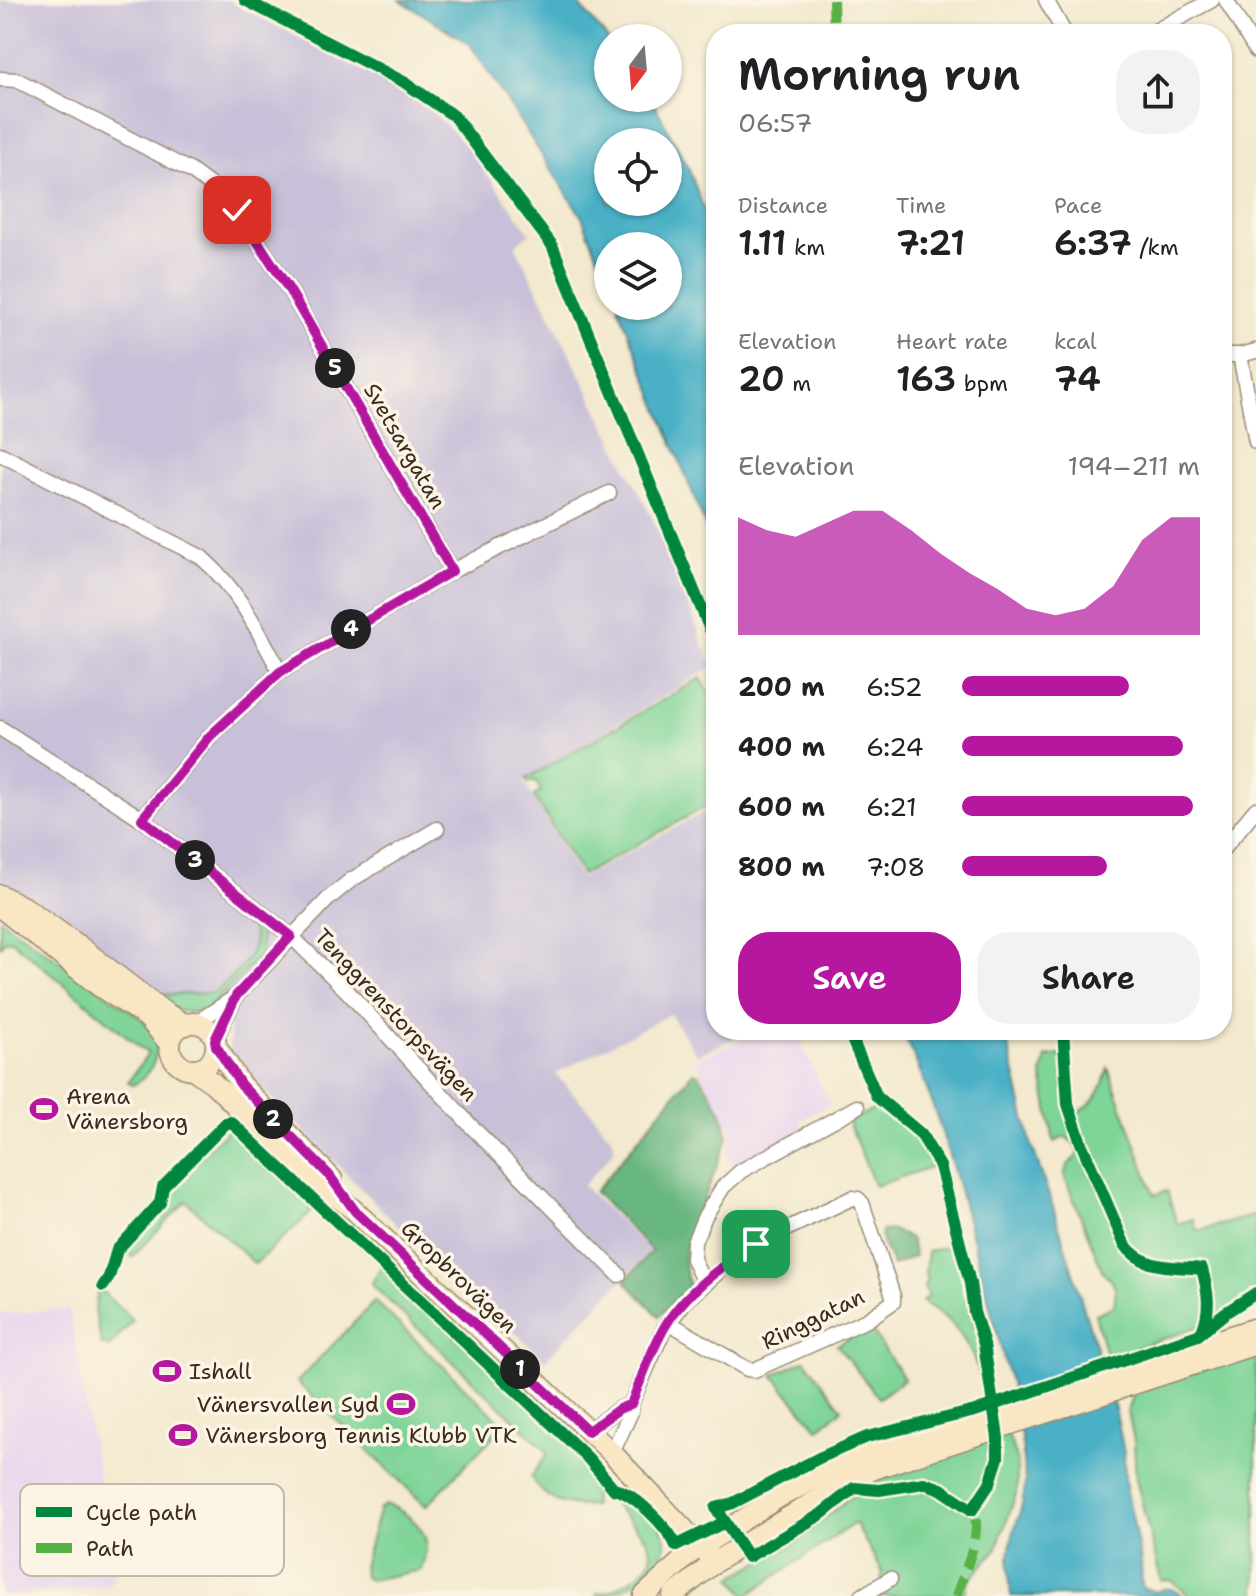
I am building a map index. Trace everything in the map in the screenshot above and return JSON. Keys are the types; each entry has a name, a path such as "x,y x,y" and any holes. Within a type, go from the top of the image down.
{"street":[{"path":"1046,0 1059,24"},
{"path":"1168,24 1212,0"},
{"path":"1226,0 1256,51"},
{"name":"Svetsargatan","path":"0,79 17,80 191,171 222,194 237,210 290,291 452,571"},
{"path":"1232,355 1256,351"},
{"path":"1240,355 1256,442"},
{"path":"0,454 201,557 218,571 250,615 280,672"},
{"path":"142,819 210,736 280,672 452,571 609,493"},
{"name":"Tenggrenstorpsvägen","path":"0,728 142,819 291,936 347,991 471,1126 619,1275"},
{"path":"1232,838 1256,809"},
{"path":"170,1044 176,1031 236,996 291,936 351,880 437,829"},
{"path":"0,895 27,909 164,1012 207,1029 215,1043"},
{"path":"0,907 99,986 147,1017 170,1044 177,1063 193,1069 208,1063 236,996"},
{"name":"Gropbrovägen","path":"215,1043 241,1085 329,1175 355,1211"},
{"name":"Gropbrovägen","path":"193,1069 214,1084 292,1161 355,1211 612,1453 715,1562"},
{"path":"704,1283 692,1251 705,1216 723,1187 741,1171 857,1107"},
{"name":"Ringgatan","path":"612,1453 668,1322 704,1283 736,1256 761,1241 852,1198 862,1203 893,1302 867,1320 754,1370 747,1369 668,1322"},
{"path":"1132,1377 1256,1328"},
{"path":"673,1596 715,1562 873,1469 980,1427 1132,1377 1256,1344"},
{"path":"588,1431 631,1404"},
{"path":"644,1596 700,1547 779,1497 859,1456 980,1427"},
{"path":"862,1596 890,1579"}],"shaded area":[{"path":"0,0 227,0 396,88 435,114 468,148 530,233 515,245 666,546 706,651 706,671 523,780 581,878 706,811 706,1040 731,1040 697,1055 670,1014 555,1074 614,1142 614,1151 583,1186 650,1251 545,1360 391,1219 229,1055 230,1030 213,996 163,1000 147,985 0,880"},
{"path":"741,1040 800,1040 830,1104 800,1120 803,1129 733,1168 727,1153 732,1133 695,1060"},
{"path":"69,1309 99,1484 20,1484 20,1576 114,1576 109,1585 0,1596 0,1314"}],"green space":[{"path":"701,678 706,687 706,807 582,875 534,796 541,791 535,780 528,783 526,779"},
{"path":"229,904 239,908 260,927 261,954 209,1008 185,1012 152,995 215,993 246,960 254,940 252,929"},
{"path":"0,919 143,1020 158,1043 154,1062 144,1077 133,1085 128,1082 148,1054 11,940 5,940 0,946"},
{"path":"1068,1054 1076,1113 1098,1095 1108,1068 1154,1195 1167,1191 1177,1224 1193,1219 1197,1231 1256,1215 1256,1307 1107,1358 1095,1314 1114,1306 1114,1287 1103,1272 1064,1175 1068,1165 1079,1154 1074,1143 1065,1137 1054,1142 1042,1075 1046,1057"},
{"path":"693,1072 699,1074 722,1112 728,1137 686,1247 684,1263 689,1285 659,1316 625,1281 652,1251 595,1192"},
{"path":"879,1106 918,1140 934,1166 875,1186 848,1122"},
{"path":"231,1127 316,1208 255,1264 186,1201 132,1257 123,1248 163,1204 171,1185"},
{"path":"892,1230 910,1238 915,1256 893,1266 882,1242 881,1231"},
{"path":"956,1244 971,1300 971,1315 981,1341 985,1377 981,1378 960,1333 922,1301 928,1297 924,1287 927,1252"},
{"path":"382,1267 587,1458 597,1474 593,1506 557,1501 543,1492 531,1477 547,1455 544,1448 371,1284"},
{"path":"98,1288 133,1320 109,1347 101,1344 95,1310"},
{"name":"Vänersvallen Syd","path":"375,1301 504,1425 426,1506 297,1382"},
{"path":"870,1328 904,1379 879,1398 837,1345"},
{"path":"1256,1353 1256,1596 1190,1596 1171,1580 1161,1581 1136,1479 1134,1441 1128,1411 1135,1390"},
{"path":"805,1360 842,1409 818,1429 773,1375"},
{"path":"1007,1432 1017,1460 1017,1492 996,1550 968,1582 964,1596 881,1596 882,1571 855,1523 746,1596 732,1577 795,1543 849,1498 898,1470"},
{"path":"614,1491 657,1523 665,1536 665,1547 661,1558 642,1577 618,1591 596,1596 631,1579 645,1569 651,1558 645,1538 612,1501"},
{"path":"386,1505 415,1522 423,1533 426,1549 421,1570 370,1580 364,1577 363,1567 380,1508"}],"water":[{"path":"400,0 575,0 595,24 594,112 659,112 667,128 594,128 594,216 682,216 682,156 706,215 706,527 624,320 682,320 682,232 594,232 594,247 582,217 470,44"},
{"path":"907,1040 1007,1040 1030,1140 1116,1413 1124,1452 1125,1481 1141,1561 1142,1587 1155,1592 1169,1589 1183,1596 1011,1596 1010,1549 1025,1490 1017,1414 952,1164"}],"marked path":[{"path":"833,0 834,24"},
{"path":"956,1596 974,1540 976,1529 972,1510"}],"cycle path":[{"path":"245,0 404,82 454,116 552,245 706,620"},
{"path":"852,1040 877,1097 921,1134 940,1166 970,1283 974,1312 984,1344 998,1438 998,1458 990,1483 972,1510"},
{"path":"1064,1040 1068,1104 1081,1143 1124,1243 1131,1252 1149,1262 1202,1269 1208,1299 1203,1329"},
{"path":"103,1286 117,1250 160,1203 163,1187 226,1123 231,1122 587,1457 615,1490 631,1496 650,1512 667,1530 676,1546 725,1522"},
{"path":"972,1510 941,1489 924,1483 879,1490 854,1488 820,1515 748,1557 716,1508 733,1503 867,1437 975,1411 1198,1335 1256,1293"}],"place":[{"name":"Arena Vänersborg","path":"44,1109"},
{"name":"Ishall","path":"167,1371"},
{"name":"Vänersvallen Syd","path":"401,1404"},
{"name":"Vänersborg Tennis Klubb VTK","path":"183,1435"}],"route":[{"path":"237,210 290,291 452,571 280,672 210,736 142,819 291,936 236,996 215,1040 216,1046 241,1085 329,1175 355,1211 588,1431 631,1404 668,1322 683,1304 719,1269 756,1244"}]}
